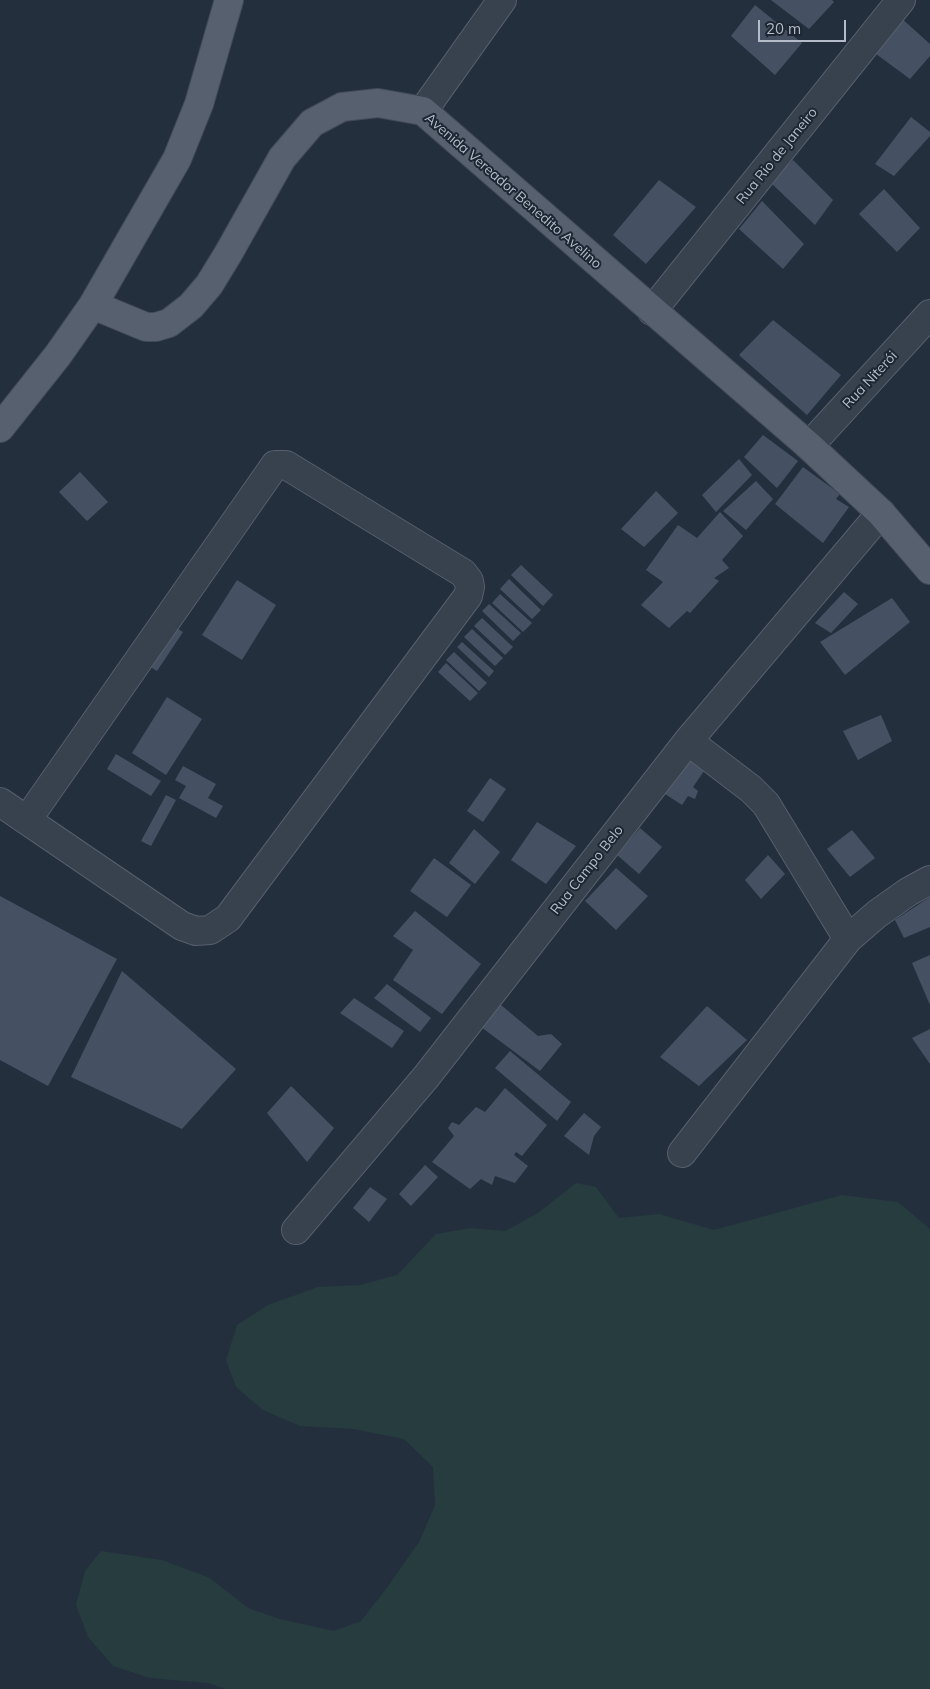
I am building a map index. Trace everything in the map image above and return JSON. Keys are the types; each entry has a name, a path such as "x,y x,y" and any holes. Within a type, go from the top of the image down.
{"main road":[{"path":"0,428 58,355 93,305 177,159 199,104 229,0"},
{"name":"Avenida Vereador Benedito Avelino","path":"93,305 146,327 156,327 168,323 191,306 209,285 282,158 312,123 342,107 378,103 423,111 809,446 881,513 930,570"}],"street":[{"path":"423,111 502,0"},
{"name":"Rua Rio de Janeiro","path":"652,311 901,0"},
{"name":"Rua Niterói","path":"809,446 930,314"},
{"path":"0,802 182,926 196,931 210,930 228,918 468,596 469,581 463,573 286,465 275,465 27,820"},
{"name":"Rua Campo Belo","path":"296,1230 426,1077 688,741 881,513"},
{"path":"688,741 751,789 766,804 848,939"},
{"path":"682,1153 848,939 877,914 908,892 930,880"}],"green space":[{"path":"576,1183 596,1187 619,1218 659,1214 714,1230 842,1195 898,1202 930,1229 930,1689 226,1689 208,1683 150,1678 113,1666 88,1637 76,1605 85,1571 101,1551 162,1560 210,1578 248,1608 280,1619 334,1631 361,1621 419,1542 435,1505 433,1467 404,1439 353,1429 300,1426 263,1410 236,1387 226,1360 237,1325 268,1305 318,1287 360,1285 397,1275 436,1234 471,1228 505,1231 538,1213"}],"building":[{"path":"771,0 832,0 834,2 809,29"},
{"path":"755,5 802,43 775,75 731,36"},
{"path":"900,17 930,44 930,56 910,79 872,51"},
{"path":"911,117 930,132 930,136 894,176 875,164"},
{"path":"793,160 833,200 815,225 770,182"},
{"path":"659,180 696,207 646,264 613,235"},
{"path":"884,189 920,228 897,252 859,214"},
{"path":"762,201 804,244 783,269 739,229"},
{"path":"773,320 841,375 807,415 739,355"},
{"path":"763,435 798,461 777,488 744,457"},
{"path":"739,459 752,475 716,512 702,495"},
{"path":"803,467 840,494 836,499 849,507 823,543 775,504"},
{"path":"80,472 108,502 87,521 59,492"},
{"path":"756,481 773,499 746,530 723,511"},
{"path":"656,491 678,513 644,547 621,529"},
{"path":"720,512 743,536 722,560 729,568 714,578 719,581 690,613 687,611 669,628 641,605 663,582 646,570 678,525 697,538"},
{"path":"521,565 553,595 543,606 511,575"},
{"path":"509,579 541,610 532,619 500,589"},
{"path":"237,580 276,605 242,660 202,635"},
{"path":"844,592 858,604 831,633 815,623"},
{"path":"500,594 532,623 523,632 492,603"},
{"path":"892,598 910,622 845,675 820,642"},
{"path":"489,604 521,633 513,641 482,611"},
{"path":"482,618 513,647 505,655 474,626"},
{"path":"172,625 183,632 157,671 147,665"},
{"path":"472,629 503,658 495,666 464,637"},
{"path":"462,642 494,671 489,677 457,647"},
{"path":"454,652 487,683 479,691 446,660"},
{"path":"446,663 478,693 470,701 438,672"},
{"path":"167,697 202,719 166,775 132,753"},
{"path":"881,715 892,741 858,760 843,731"},
{"path":"692,747 711,761 693,787 698,791 695,799 688,796 682,805 662,792"},
{"path":"116,754 161,781 151,796 107,769"},
{"path":"183,766 216,784 208,798 223,806 216,818 179,798 186,786 175,780"},
{"path":"490,778 506,789 483,822 467,811"},
{"path":"166,795 176,800 151,846 141,841"},
{"path":"537,822 576,846 546,884 511,860"},
{"path":"640,828 662,847 639,874 617,855"},
{"path":"474,829 500,852 475,884 449,863"},
{"path":"852,830 875,858 850,877 827,849"},
{"path":"768,855 785,874 761,899 745,880"},
{"path":"434,858 471,885 447,917 410,891"},
{"path":"616,868 648,896 616,930 585,901"},
{"path":"0,896 117,959 48,1086 0,1060"},
{"path":"930,897 930,927 904,938 895,920"},
{"path":"415,911 481,964 442,1014 393,980 413,950 393,936"},
{"path":"930,955 930,1005 912,963"},
{"path":"122,971 236,1069 182,1129 71,1077"},
{"path":"387,984 431,1018 420,1032 374,998"},
{"path":"354,998 404,1031 392,1048 340,1013"},
{"path":"495,1000 538,1036 551,1034 562,1044 540,1071 477,1024"},
{"path":"707,1006 747,1040 699,1086 660,1057"},
{"path":"930,1029 930,1064 912,1038"},
{"path":"510,1051 571,1102 557,1121 495,1068"},
{"path":"291,1086 334,1128 307,1162 267,1113"},
{"path":"505,1088 547,1125 522,1156 516,1152 514,1155 528,1166 515,1183 495,1176 492,1185 481,1179 470,1189 432,1162 454,1136 448,1128 452,1122 459,1125 476,1107 485,1112"},
{"path":"584,1113 601,1127 594,1136 589,1155 564,1136"},
{"path":"425,1165 438,1177 411,1206 399,1194"},
{"path":"370,1187 387,1199 369,1222 353,1208"}]}
